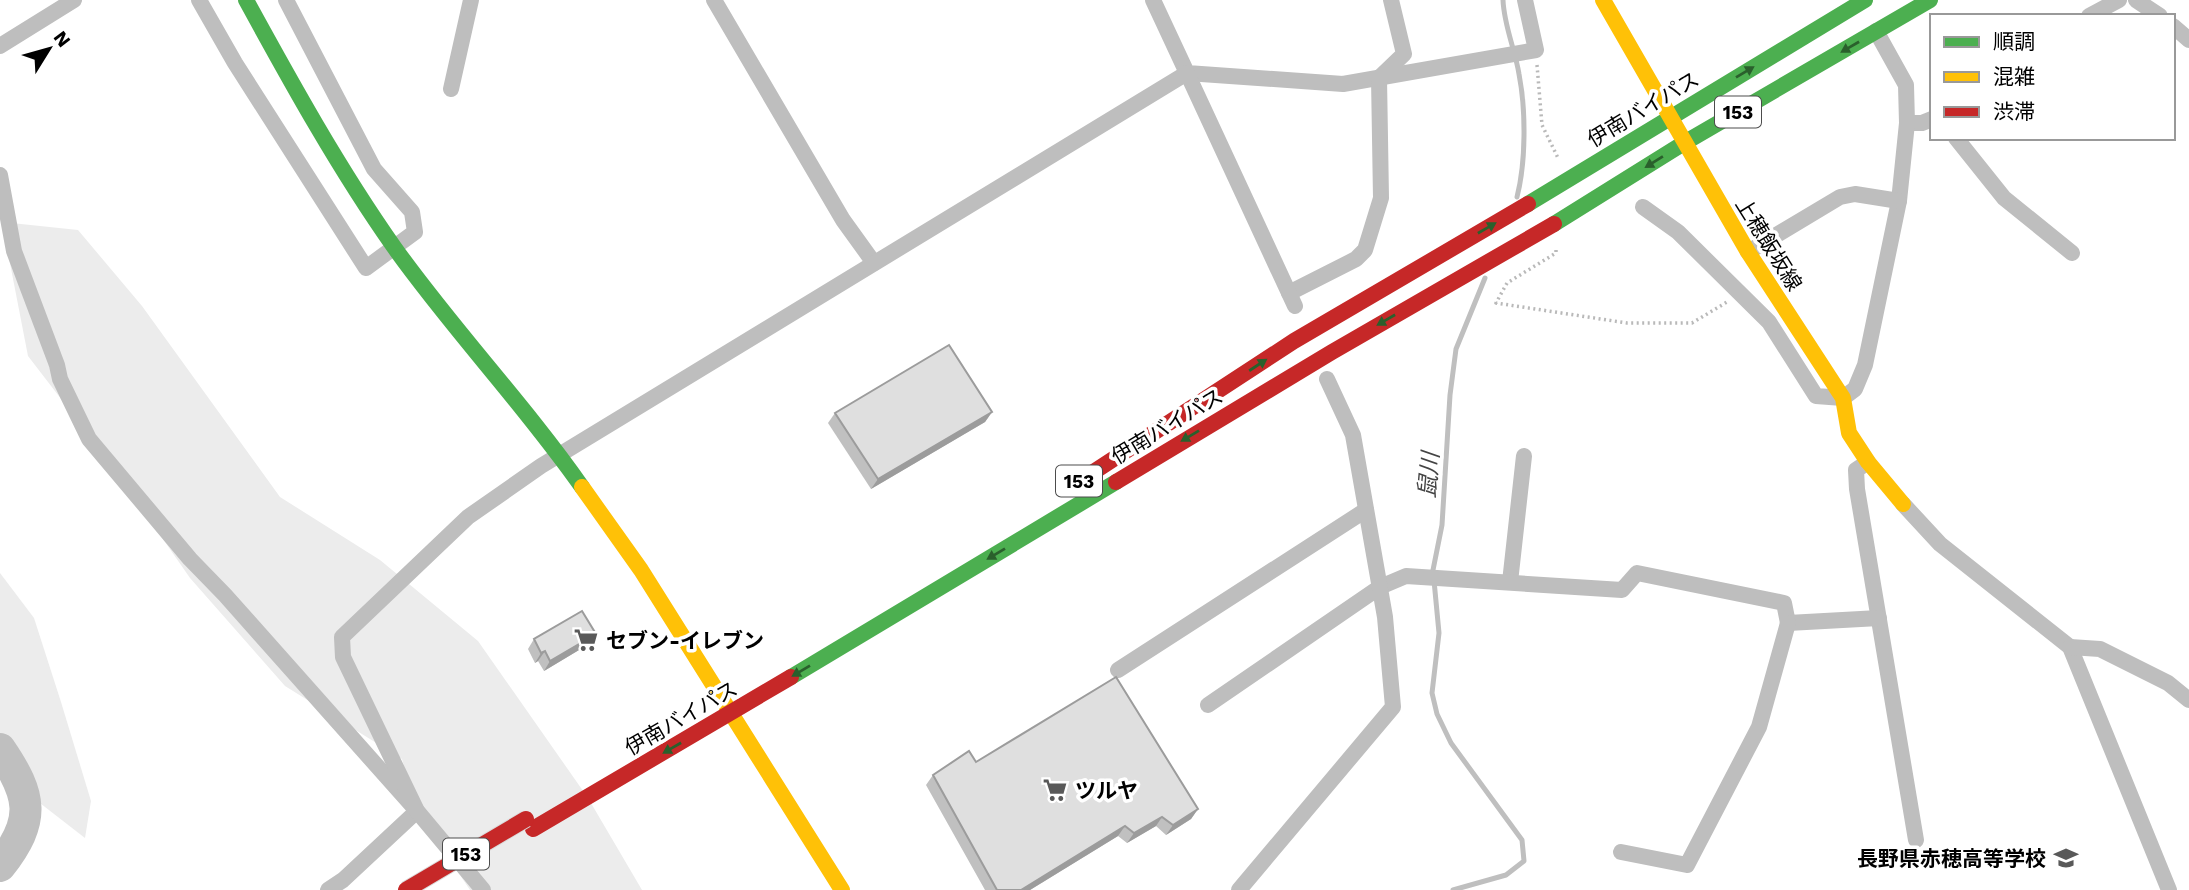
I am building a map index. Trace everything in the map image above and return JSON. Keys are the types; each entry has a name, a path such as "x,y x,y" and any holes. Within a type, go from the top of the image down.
{"main road":[{"path":"246,0 306,110 394,247 472,349 560,455 641,570 842,890"},
{"name":"上穂飯坂線","path":"1602,0 1748,252 1843,398 1849,432 1868,462 1903,504"},
{"name":"伊南バイパス","path":"1084,478 1294,341 1541,197 1865,0"},
{"name":"伊南バイパス","path":"426,890 529,824 1445,286 1552,233 1684,143 1930,0"},
{"name":"伊南バイパス","path":"727,707 981,544"},
{"name":"伊南バイパス","path":"406,890 529,824"}],"street":[{"path":"0,46 74,0"},
{"path":"199,0 235,63 366,268 415,232 412,212 374,169 286,0"},
{"path":"451,89 471,0"},
{"path":"714,0 844,220 874,263"},
{"path":"1153,0 1292,300 1356,259 1365,250 1381,198 1379,78 1404,54 1391,0"},
{"path":"417,811 343,657 342,637 468,517 541,466 1186,74 1343,84 1531,51 1525,0"},
{"path":"2136,0 2158,14"},
{"path":"2092,14 2113,2"},
{"path":"2175,28 2189,40"},
{"path":"1643,207 1678,232 1769,322 1815,396 1843,398 1855,389 1865,365 1899,201 1907,123 1906,85 1876,31"},
{"path":"1907,123 1930,120"},
{"path":"1958,140 2004,198 2072,253"},
{"path":"0,175 14,251 60,379 89,439 190,559 417,811 483,890"},
{"path":"1748,252 1840,197 1856,194 1899,201"},
{"path":"1239,890 1393,707 1385,617 1353,435 1327,379"},
{"path":"1510,583 1524,456"},
{"path":"1868,462 1856,470 1857,489 1916,840"},
{"path":"1903,504 1940,544 2070,647 2169,890"},
{"path":"1118,670 1366,510"},
{"path":"1208,705 1380,587 1406,576 1622,590 1637,573 1784,603 1788,623 1759,727 1687,865 1621,852"},
{"path":"1788,623 1879,618"},
{"path":"2070,647 2099,649 2168,683 2189,700"},
{"path":"328,890 343,880 417,811"}],"path":[{"path":"1531,51 1542,125 1558,155 1558,169"},
{"path":"1552,233 1556,253 1507,283 1496,303 1627,323 1692,323 1741,294"}],"shaded area":[{"path":"2,222 78,230 142,306 280,497 380,560 478,641 588,798 642,890 470,890 417,811 402,759 285,686 190,578 108,460 28,356"},
{"path":"0,573 34,618 61,702 91,801 85,838 18,786 0,752"}],"building":[{"path":"949,345 992,412 878,479 835,413"},
{"path":"582,611 596,634 550,661 545,651 541,653 534,639"},
{"path":"1116,677 1198,809 1173,825 1162,817 1134,833 1125,826 1021,890 997,890 933,775 969,751 976,762"}],"waterway":[{"name":"鼠川","path":"1503,0 1523,103 1523,152 1517,197"},
{"name":"鼠川","path":"1453,890 1506,875 1524,861 1522,840 1451,743 1437,714 1432,693 1439,633 1433,570 1442,525 1450,395 1456,349 1485,278"},
{"path":"0,749 19,781 26,808 20,835 0,866"}],"traffic: fast":[{"path":"246,0 335,157 394,247 582,487"},
{"path":"1528,204 1865,0"},
{"path":"1554,224 1684,143 1930,0"},
{"path":"791,677 1116,482"}],"traffic: slow":[{"path":"1603,0 1748,252 1843,398 1849,433 1868,462 1903,504"},
{"path":"582,487 641,570 842,890"}],"traffic: jam":[{"path":"1092,473 1294,341 1528,204"},
{"path":"1116,482 1332,352 1554,224"},
{"path":"533,829 791,677"},
{"path":"406,890 526,819"}],"place":[{"name":"セブン-イレブン","path":"586,640"},
{"name":"ツルヤ","path":"1055,790"},
{"name":"長野県赤穂高等学校","path":"2066,858"}]}
